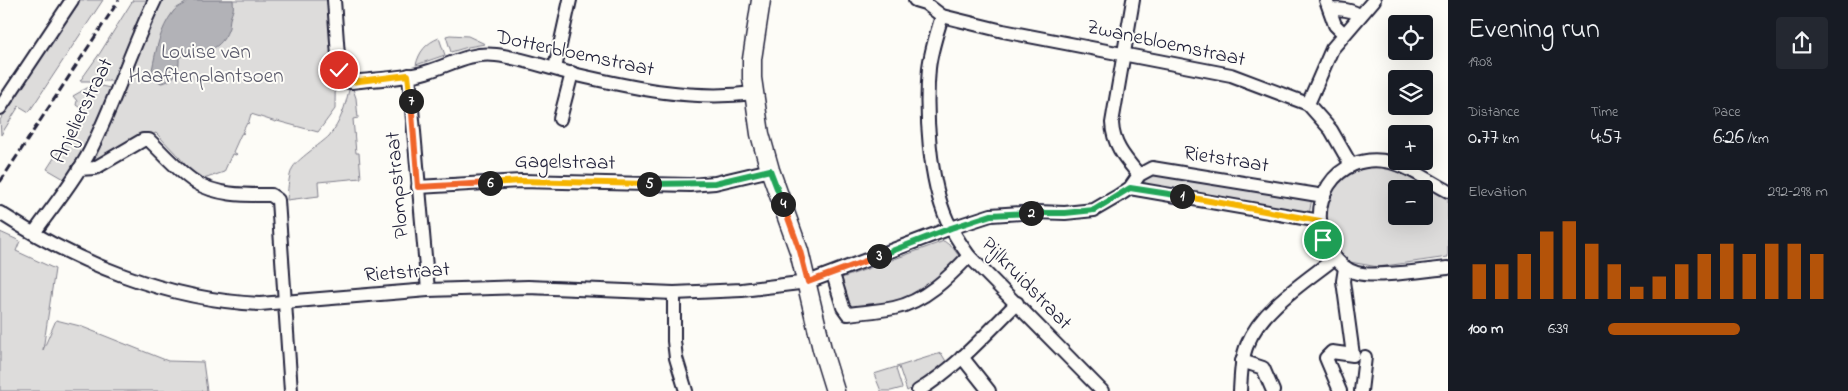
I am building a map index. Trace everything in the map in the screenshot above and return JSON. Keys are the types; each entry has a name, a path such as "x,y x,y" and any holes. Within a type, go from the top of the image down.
{"main road":[{"path":"760,0 752,59 754,94 760,134 770,170 800,251 822,350 835,391"}],"street":[{"path":"0,108 72,0"},
{"name":"Anjelierstraat","path":"34,233 90,152 116,96 146,18 156,0"},
{"name":"Dotterbloemstraat","path":"334,0 339,70 342,78 351,82 426,72 450,62 479,55 496,55 673,94 706,97 754,94"},
{"path":"555,68 570,0"},
{"path":"1133,0 1112,123 1112,136 1120,151 1139,175"},
{"path":"1308,104 1332,49 1374,0"},
{"name":"Zwanebloemstraat","path":"922,1 942,16 1002,31 1231,75 1308,104 1331,130 1351,165"},
{"path":"1328,5 1356,13 1360,16"},
{"path":"1328,5 1335,25 1344,34"},
{"name":"Pijlkruidstraat","path":"942,16 932,47 929,68 929,125 932,161 938,192 951,228 969,256 1102,391"},
{"path":"560,119 572,73"},
{"name":"Plompstraat","path":"408,75 428,290"},
{"path":"79,169 95,168 143,140 149,140 195,182 212,190 243,196 272,195 278,200 291,391"},
{"path":"1448,191 1391,162 1377,161 1351,165 1341,170 1332,180 1320,208 1323,240 1335,258 1345,268 1358,274 1448,268"},
{"name":"Rietstraat","path":"0,212 57,246 137,281 191,296 233,303 260,304 428,290 528,287 674,293 742,290 808,282 951,228 991,215 1037,212 1065,213 1094,210 1130,188 1139,175 1152,168 1324,196"},
{"name":"Gagelstraat","path":"418,187 521,181 690,185 715,183 770,170"},
{"name":"Rietstraat","path":"1130,188 1320,221"},
{"path":"833,274 843,307 848,314 886,309 911,303 929,292 952,274 969,256"},
{"path":"1240,391 1242,361 1247,344 1257,327 1273,308 1335,258"},
{"path":"1340,391 1326,358 1332,352 1353,355 1343,281 1345,268"},
{"path":"674,293 674,341 682,390"},
{"path":"918,391 938,378 962,357 1017,303"},
{"path":"962,357 989,391"},
{"path":"1361,391 1365,357"},
{"path":"1242,361 1263,368 1273,391"}],"green space":[{"path":"79,0 103,0 29,112 19,106 1,135 0,120"},
{"path":"133,0 149,0 117,81 80,81 100,53"},
{"name":"Louise van Haaftenplantsoen","path":"159,0 336,0 335,109 318,132 251,114 248,124 242,133 244,133 241,134 233,152 237,154 232,154 224,172 198,181 180,158 156,133 84,167"},
{"path":"446,36 468,36 485,44 451,52"},
{"path":"439,38 445,55 416,65 424,48 430,42"},
{"path":"101,86 115,89 92,139 66,180 47,169 84,111 76,105 77,101 73,96 87,88"},
{"path":"353,89 358,118 353,119 356,153 359,153 361,178 318,182 319,196 287,200 289,181 294,165 333,131 342,114 349,90"},
{"path":"1363,165 1381,165 1388,167 1388,170 1395,170 1415,180 1388,180 1388,225 1433,225 1433,189 1448,196 1448,257 1378,267 1350,262 1332,247 1323,221 1327,196 1342,177"},
{"path":"1150,172 1312,198 1309,215 1146,185 1144,180"},
{"path":"0,232 20,241 16,251 55,269 43,350 56,320 80,326 168,361 203,362 207,391 0,391"},
{"path":"944,241 953,248 962,260 941,278 901,302 850,307 842,278"},
{"path":"941,353 947,363 921,383 907,391 899,367 896,369 902,388 881,391 874,374"}],"shaded area":[{"path":"188,0 233,0 229,29 221,42 212,49 200,53 187,52 179,58 177,71 173,78 161,83 157,80 152,70 159,40 173,12"}],"railway":[{"path":"0,182 119,0"}],"route":[{"path":"339,70 344,80 351,82 408,75 418,187 521,181 690,185 715,183 770,170 800,251 808,282 951,228 991,215 1037,212 1084,212 1094,210 1106,204 1130,188 1320,221 1323,240"}]}
